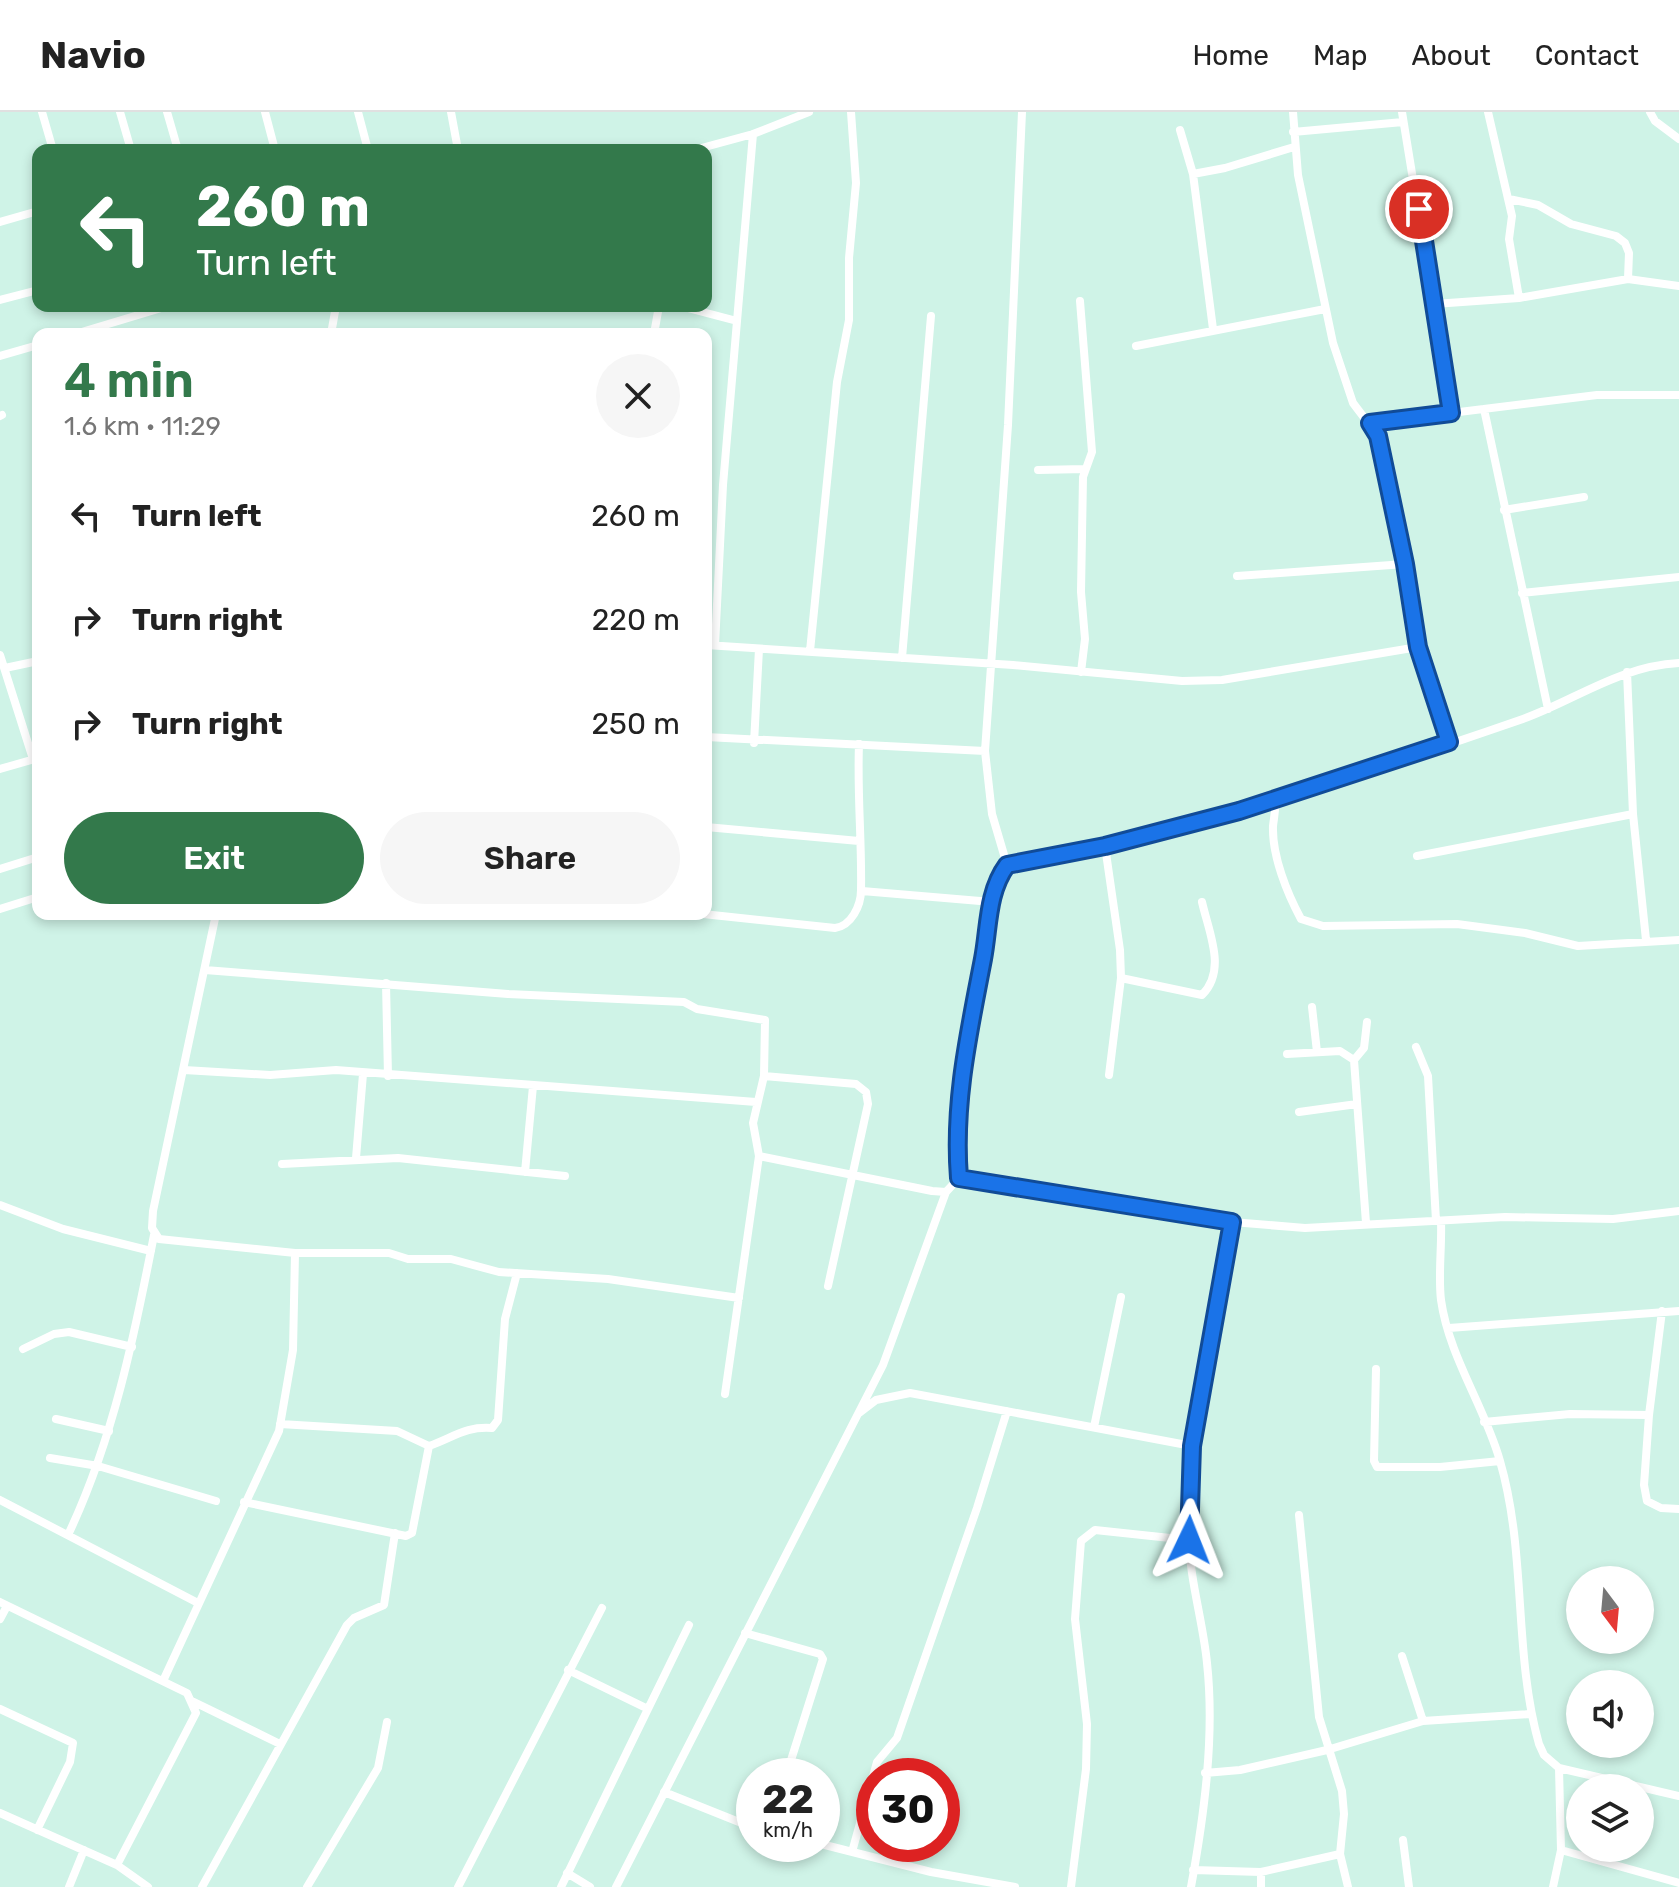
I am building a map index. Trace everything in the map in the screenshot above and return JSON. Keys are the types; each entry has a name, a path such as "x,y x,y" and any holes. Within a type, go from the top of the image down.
{"street":[{"path":"42,112 51,144"},
{"path":"120,112 129,144"},
{"path":"167,112 176,144"},
{"path":"265,112 273,144"},
{"path":"358,112 366,144"},
{"path":"451,112 457,144"},
{"path":"712,145 753,134 809,112"},
{"path":"810,651 837,382 849,320 849,258 856,183 851,112"},
{"path":"1007,865 992,814 985,751 1008,425 1022,112"},
{"path":"1293,112 1294,147 1325,309 1344,384 1353,403 1378,436 1405,564 1418,647 1449,742"},
{"path":"1488,112 1509,199 1509,239 1519,298"},
{"path":"1650,112 1655,121 1679,139"},
{"path":"1293,132 1403,117 1451,413"},
{"path":"1180,130 1193,174 1213,329"},
{"path":"712,633 753,134"},
{"path":"1193,174 1225,168 1294,147"},
{"path":"1509,199 1538,205 1571,224 1616,236 1625,243 1629,253 1628,279"},
{"path":"0,222 32,213"},
{"path":"1434,304 1519,298 1628,279 1679,286"},
{"path":"0,300 32,292"},
{"path":"1080,301 1092,452 1085,469 1081,592 1085,639 1081,672"},
{"path":"1136,346 1325,309"},
{"path":"95,328 148,312"},
{"path":"703,312 737,321"},
{"path":"902,658 931,316"},
{"path":"0,356 32,347"},
{"path":"1370,423 1597,395 1679,395"},
{"path":"1484,409 1548,709"},
{"path":"1038,470 1085,469"},
{"path":"1504,510 1584,497"},
{"path":"1237,576 1405,564"},
{"path":"1522,593 1679,577"},
{"path":"712,645 1182,681 1222,680 1418,647"},
{"path":"754,743 759,649"},
{"path":"0,655 32,749"},
{"path":"5,668 32,662"},
{"path":"616,1887 889,1351 946,1192 959,1178 957,1134 970,1017 998,877 1007,865 1105,846 1275,800 1548,709 1627,672 1679,663"},
{"path":"1627,672 1633,814 1646,940"},
{"path":"712,738 754,743 859,744 985,751"},
{"path":"712,915 845,927 852,921 862,891 859,744"},
{"path":"0,769 32,759"},
{"path":"1275,800 1273,827 1277,852 1289,896 1301,919 1323,926 1457,924 1525,933 1578,946 1679,940"},
{"path":"1417,856 1633,814"},
{"path":"712,828 859,841"},
{"path":"1105,846 1121,978 1109,1075"},
{"path":"0,869 32,859"},
{"path":"862,891 992,902"},
{"path":"0,909 32,899"},
{"path":"1121,978 1202,995 1212,985 1217,971 1202,902"},
{"path":"68,1535 98,1466 132,1347 154,1235 153,1211 215,920"},
{"path":"205,970 508,994 684,1002 697,1009 765,1020 764,1076 756,1102 753,1133 759,1156 725,1394"},
{"path":"386,983 388,1076"},
{"path":"1312,1007 1317,1052"},
{"path":"1366,1223 1354,1060 1364,1048 1367,1022"},
{"path":"1416,1047 1428,1076 1441,1300 1500,1461 1518,1555 1524,1668 1530,1714 1544,1755 1559,1768 1679,1796"},
{"path":"1287,1054 1340,1051 1354,1060"},
{"path":"184,1070 270,1075 336,1070 756,1102"},
{"path":"356,1158 363,1074"},
{"path":"764,1076 856,1084 866,1092 868,1104 854,1177 828,1286"},
{"path":"525,1172 533,1086"},
{"path":"1299,1112 1357,1104"},
{"path":"759,1156 854,1177 946,1192"},
{"path":"282,1164 398,1158 565,1176"},
{"path":"959,1178 1232,1222 1305,1228 1505,1217 1613,1219 1679,1211"},
{"path":"0,1205 63,1229 151,1251"},
{"path":"1191,1887 1197,1859 1210,1723 1208,1663 1189,1540 1192,1446 1232,1222"},
{"path":"154,1235 159,1239 295,1253 389,1253 408,1259 451,1259 491,1271 608,1279 739,1298"},
{"path":"163,1681 280,1424 293,1350 295,1253"},
{"path":"280,1424 397,1431 429,1446 458,1436 471,1426 492,1428 496,1424 505,1319 517,1273"},
{"path":"1094,1427 1121,1297"},
{"path":"1662,1311 1644,1485 1647,1501 1661,1508 1679,1509"},
{"path":"1449,1328 1679,1311"},
{"path":"23,1349 54,1334 69,1332 132,1347"},
{"path":"1376,1369 1374,1461 1377,1467 1440,1467 1500,1461"},
{"path":"856,1415 876,1400 910,1393 1192,1446"},
{"path":"852,1852 877,1762 897,1738 977,1508 1007,1411"},
{"path":"1484,1422 1570,1414 1649,1415"},
{"path":"56,1419 109,1431"},
{"path":"244,1502 395,1533 412,1533 429,1446"},
{"path":"50,1458 98,1466 216,1501"},
{"path":"0,1500 198,1603"},
{"path":"1299,1515 1319,1717 1342,1791 1344,1814 1340,1854 1348,1887"},
{"path":"1071,1887 1087,1739 1085,1684 1075,1619 1081,1541 1095,1530 1189,1540"},
{"path":"202,1887 347,1625 354,1618 384,1605 395,1533"},
{"path":"0,1619 3,1604 187,1693 194,1702 280,1744"},
{"path":"458,1887 602,1608"},
{"path":"561,1887 689,1625"},
{"path":"745,1633 820,1654 823,1659 792,1758"},
{"path":"1402,1656 1423,1721"},
{"path":"568,1670 646,1708"},
{"path":"117,1865 196,1713 194,1702"},
{"path":"0,1709 73,1743 70,1762 37,1830"},
{"path":"1205,1773 1240,1770 1327,1750 1423,1721 1530,1714"},
{"path":"307,1887 378,1768 387,1722"},
{"path":"1553,1887 1561,1850 1559,1768"},
{"path":"664,1792 736,1821"},
{"path":"0,1813 117,1865 148,1887"},
{"path":"1403,1840 1409,1887"},
{"path":"840,1849 931,1872 1015,1887"},
{"path":"69,1887 84,1850"},
{"path":"1561,1850 1679,1883"},
{"path":"1193,1870 1261,1872 1340,1854"},
{"path":"1261,1872 1261,1887"},
{"path":"567,1873 590,1887"}],"shaded area":[{"path":"0,112 1679,112 1679,1887 0,1887"}],"route":[{"path":"1189,1540 1192,1446 1232,1222 959,1178 957,1134 970,1017 998,877 1007,865 1076,849 1105,846 1239,811 1449,742 1418,647 1405,564 1378,436 1370,423 1451,413 1419,209"}]}
